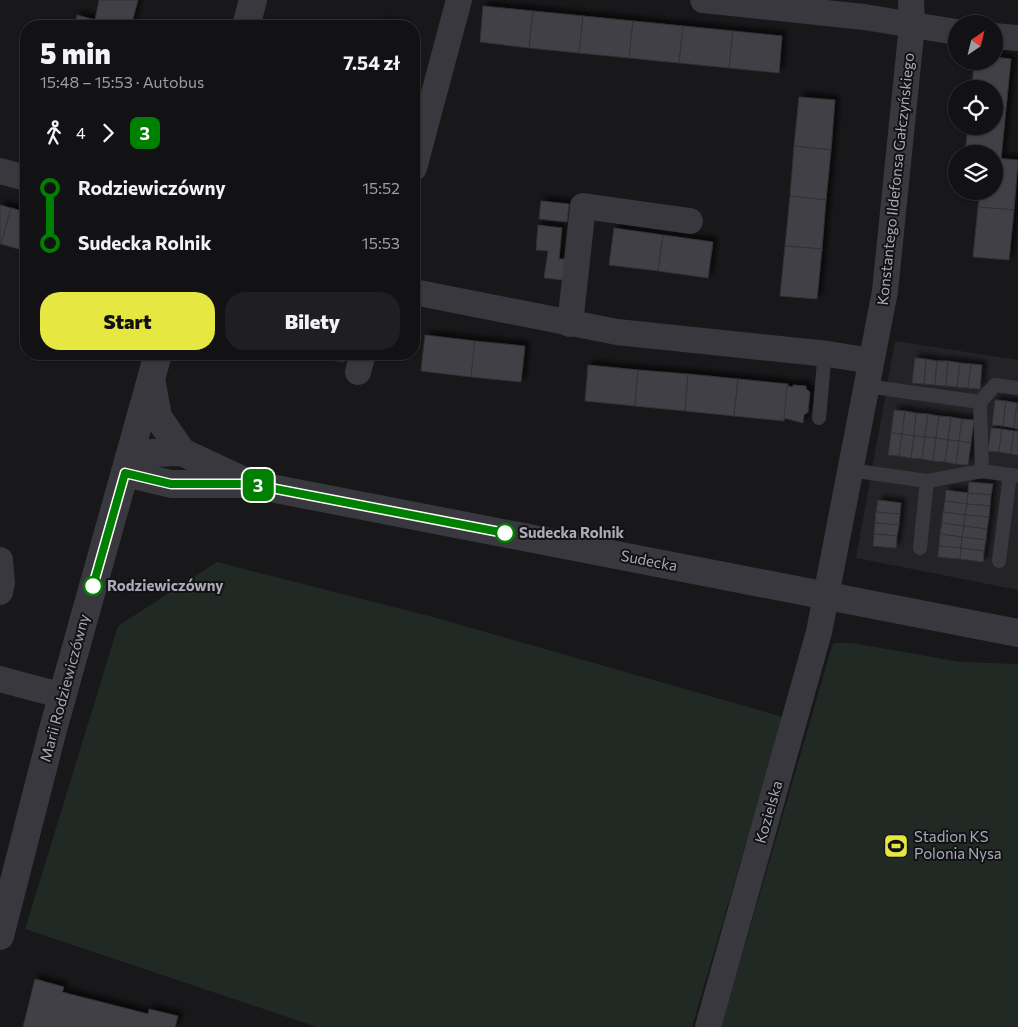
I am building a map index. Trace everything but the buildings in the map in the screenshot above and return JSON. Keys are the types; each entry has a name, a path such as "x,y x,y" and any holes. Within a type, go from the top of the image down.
{"street":[{"path":"248,20 253,0"},
{"path":"703,0 864,17 912,12 948,28"},
{"path":"420,142 452,1"},
{"name":"Konstantego Ildefonsa Gałczyńskiego","path":"827,596 885,291 912,12"},
{"path":"1003,37 1018,38"},
{"path":"0,171 20,176"},
{"path":"570,324 583,206 690,221"},
{"path":"420,293 570,324 667,338 828,354 868,373"},
{"path":"155,366 158,417 182,452"},
{"name":"Marii Rodziewiczówny","path":"0,936 63,696 155,366"},
{"name":"Sudecka","path":"127,465 152,453 182,452 250,484"},
{"name":"Sudecka","path":"127,465 171,484 250,484 1018,633"},
{"path":"0,560 2,583 0,592"},
{"name":"Kozielska","path":"708,1027 819,632 827,596"},
{"path":"0,679 63,696"}],"lane":[{"path":"819,418 824,362 828,354"},
{"path":"868,373 980,402"},
{"path":"982,471 980,402 995,385 1018,388"},
{"path":"850,470 927,481 982,471 1014,475 999,561"},
{"path":"920,548 927,481"}],"shaded area":[{"path":"895,341 1018,360 1018,590 856,558"},
{"path":"217,562 433,617 783,717 692,1027 317,1027 25,929 118,626"},
{"name":"Stadion KS Polonia Nysa","path":"833,643 852,643 961,662 1018,664 1018,1027 721,1027"}],"bus line":[{"name":"3","path":"93,586 125,473 171,484 250,484 505,533"}],"place":[{"name":"Sudecka Rolnik","path":"505,533"},
{"name":"Rodziewiczówny","path":"93,586"},
{"name":"Stadion KS Polonia Nysa","path":"896,846"}]}
